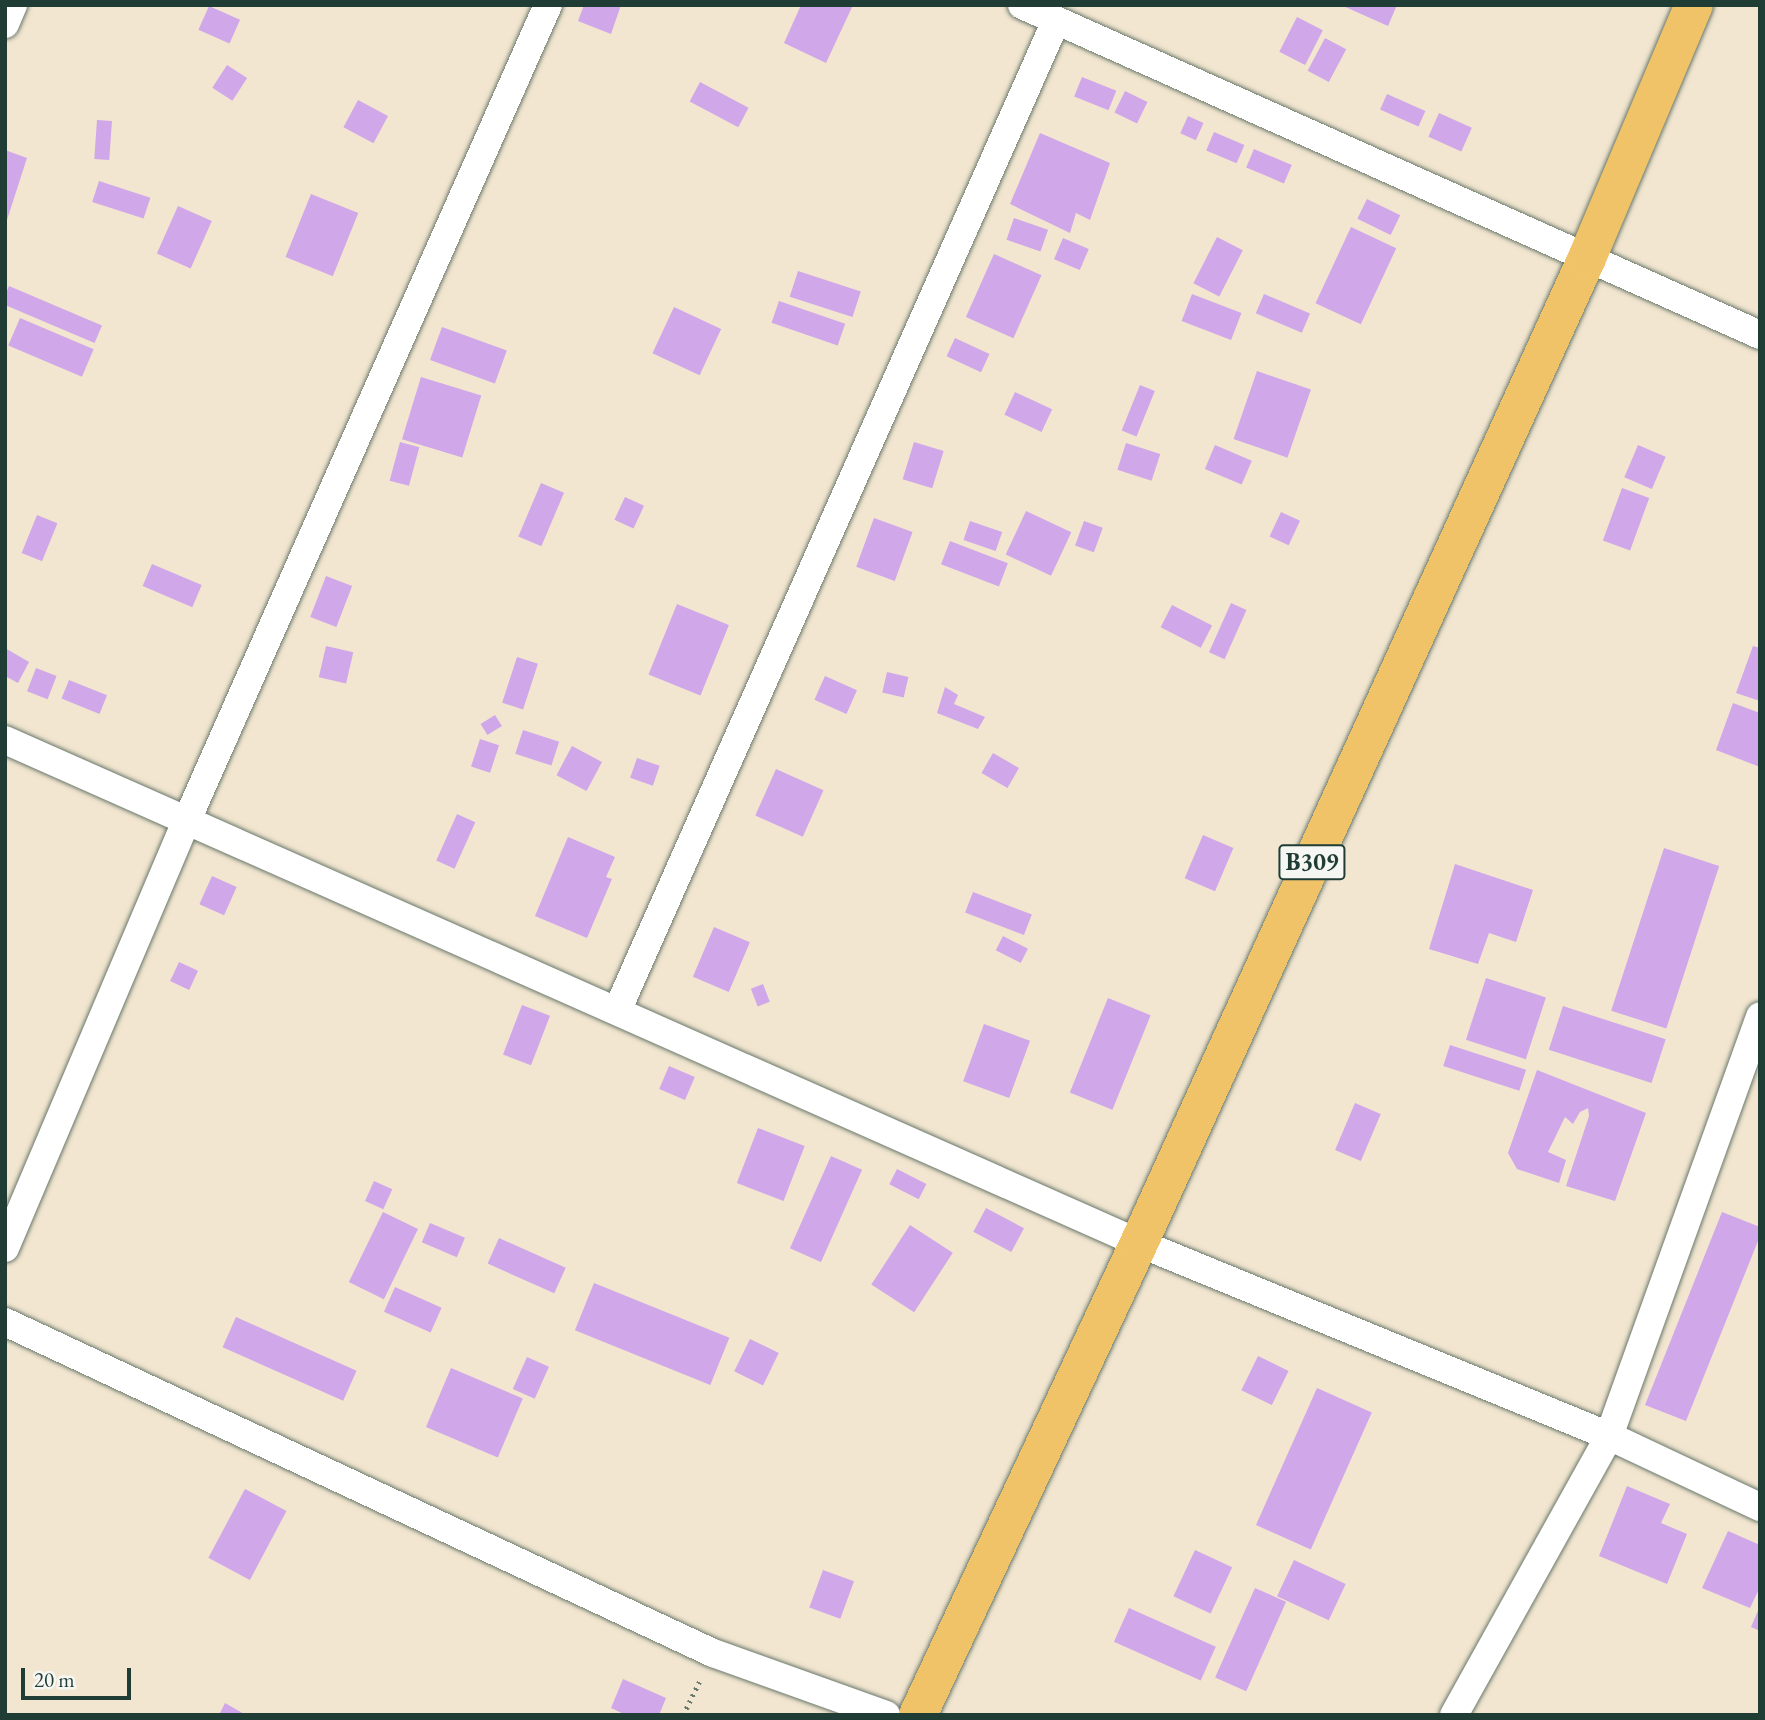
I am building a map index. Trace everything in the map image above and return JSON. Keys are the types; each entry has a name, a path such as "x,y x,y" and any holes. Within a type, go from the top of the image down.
{"main road":[{"name":"B309","path":"918,1715 1139,1243 1587,258 1694,5"}],"street":[{"path":"5,24 13,5"},
{"path":"5,1248 187,820 548,5"},
{"path":"1023,5 1760,335"},
{"path":"617,1012 1056,21"},
{"path":"5,740 1139,1243 1609,1436 1760,1507"},
{"path":"1454,1715 1609,1436 1760,1016"},
{"path":"5,1322 713,1653 886,1715"}],"building":[{"path":"584,5 621,5 611,34 578,21"},
{"path":"801,5 853,5 826,63 784,43"},
{"path":"1341,5 1397,5 1388,26"},
{"path":"209,6 240,20 229,44 198,30"},
{"path":"1297,17 1323,30 1305,65 1279,52"},
{"path":"1325,38 1346,49 1329,82 1308,71"},
{"path":"227,65 247,78 232,101 212,88"},
{"path":"1082,77 1116,91 1108,110 1074,96"},
{"path":"700,82 749,108 738,127 690,101"},
{"path":"1125,91 1147,102 1137,124 1114,113"},
{"path":"1387,94 1425,111 1418,127 1380,110"},
{"path":"358,100 388,116 373,143 343,127"},
{"path":"1439,113 1472,128 1461,151 1428,137"},
{"path":"1188,116 1204,123 1196,140 1180,133"},
{"path":"97,120 112,121 109,160 94,159"},
{"path":"1214,132 1244,145 1237,163 1206,150"},
{"path":"1040,133 1110,163 1090,220 1076,213 1070,233 1010,204"},
{"path":"1254,149 1292,165 1284,183 1246,167"},
{"path":"5,150 27,158 6,223 5,223"},
{"path":"99,181 150,198 144,219 92,202"},
{"path":"311,194 358,213 333,276 286,257"},
{"path":"1367,199 1400,215 1391,235 1357,219"},
{"path":"178,206 212,221 191,269 157,254"},
{"path":"1014,218 1048,230 1041,251 1007,240"},
{"path":"1351,227 1396,248 1361,324 1316,303"},
{"path":"1217,237 1243,250 1219,296 1193,283"},
{"path":"1063,238 1089,249 1080,270 1054,259"},
{"path":"994,254 1042,275 1013,338 966,317"},
{"path":"798,271 861,291 852,317 790,297"},
{"path":"9,286 102,325 95,343 5,305"},
{"path":"1192,294 1241,313 1231,340 1182,321"},
{"path":"1264,294 1310,314 1302,333 1256,313"},
{"path":"779,301 845,324 838,346 772,323"},
{"path":"674,307 721,329 700,375 652,353"},
{"path":"20,318 94,349 82,377 8,346"},
{"path":"442,327 507,351 495,383 430,360"},
{"path":"955,338 989,354 981,372 947,356"},
{"path":"1257,371 1311,390 1287,458 1234,439"},
{"path":"421,377 481,395 462,458 402,439"},
{"path":"1140,385 1155,391 1136,436 1122,430"},
{"path":"1015,392 1052,409 1042,432 1004,415"},
{"path":"400,442 419,447 409,486 390,481"},
{"path":"914,442 944,451 932,488 903,479"},
{"path":"1126,443 1160,454 1152,481 1117,470"},
{"path":"1215,445 1252,461 1242,485 1205,469"},
{"path":"1638,445 1666,457 1652,489 1624,477"},
{"path":"541,483 564,493 541,546 518,536"},
{"path":"1622,488 1649,498 1630,551 1603,541"},
{"path":"625,497 644,506 633,529 614,520"},
{"path":"1026,511 1071,532 1051,576 1006,555"},
{"path":"1281,512 1300,521 1289,545 1270,536"},
{"path":"37,515 57,523 42,561 22,553"},
{"path":"874,518 913,532 895,581 856,567"},
{"path":"970,521 1002,532 996,551 963,540"},
{"path":"1084,521 1103,528 1094,552 1075,545"},
{"path":"950,541 1008,563 999,587 941,564"},
{"path":"152,564 202,585 192,607 143,586"},
{"path":"326,576 352,586 336,627 310,617"},
{"path":"1231,603 1247,610 1225,659 1209,652"},
{"path":"677,604 729,625 700,695 649,674"},
{"path":"1172,605 1212,625 1201,648 1161,627"},
{"path":"326,646 353,652 346,683 319,677"},
{"path":"1753,646 1760,648 1760,701 1736,693"},
{"path":"5,648 29,662 18,683 5,676"},
{"path":"517,657 538,664 523,709 502,703"},
{"path":"36,668 57,676 48,699 27,691"},
{"path":"887,672 908,677 904,697 882,692"},
{"path":"825,676 857,690 846,714 814,700"},
{"path":"69,680 107,695 100,714 62,699"},
{"path":"945,687 958,695 954,704 985,717 978,729 937,713"},
{"path":"1733,703 1760,713 1760,767 1716,750"},
{"path":"495,715 502,726 487,735 481,724"},
{"path":"523,730 559,742 551,766 515,754"},
{"path":"480,739 499,745 490,773 471,767"},
{"path":"572,746 602,762 587,791 557,775"},
{"path":"993,753 1019,768 1007,788 982,773"},
{"path":"637,758 660,766 653,786 630,778"},
{"path":"776,769 824,790 803,837 755,816"},
{"path":"457,814 475,822 455,869 436,861"},
{"path":"1203,835 1233,848 1215,891 1185,878"},
{"path":"568,837 615,857 606,877 612,879 587,938 535,916"},
{"path":"1664,848 1719,866 1666,1029 1611,1011"},
{"path":"1455,864 1533,890 1516,942 1489,933 1478,964 1429,949"},
{"path":"212,876 237,887 224,915 199,904"},
{"path":"973,892 1032,915 1024,935 965,913"},
{"path":"714,927 750,942 729,992 693,977"},
{"path":"1003,936 1028,949 1021,963 996,950"},
{"path":"179,962 198,971 189,990 170,981"},
{"path":"1486,978 1546,997 1526,1059 1466,1040"},
{"path":"763,984 770,1002 758,1006 751,989"},
{"path":"1108,998 1151,1015 1112,1110 1070,1093"},
{"path":"522,1005 550,1016 531,1065 503,1054"},
{"path":"1563,1006 1666,1039 1651,1083 1549,1050"},
{"path":"984,1024 1030,1041 1009,1098 963,1081"},
{"path":"1450,1045 1526,1070 1519,1091 1443,1066"},
{"path":"669,1066 695,1077 685,1100 659,1089"},
{"path":"1537,1070 1646,1113 1615,1201 1566,1186 1589,1116 1588,1108 1580,1112 1573,1124 1565,1117 1548,1152 1566,1160 1559,1183 1517,1169 1508,1153"},
{"path":"1355,1103 1381,1114 1361,1161 1335,1150"},
{"path":"758,1128 805,1146 784,1201 737,1183"},
{"path":"831,1156 862,1170 821,1262 790,1248"},
{"path":"897,1169 926,1184 919,1199 889,1184"},
{"path":"374,1181 392,1189 383,1209 365,1201"},
{"path":"986,1208 1024,1228 1011,1252 973,1232"},
{"path":"383,1212 418,1229 384,1299 349,1282"},
{"path":"1722,1212 1760,1227 1760,1236 1686,1421 1645,1405"},
{"path":"430,1223 465,1238 457,1257 422,1242"},
{"path":"910,1225 953,1253 914,1312 871,1285"},
{"path":"499,1238 566,1268 554,1293 488,1264"},
{"path":"594,1283 729,1338 710,1385 575,1330"},
{"path":"395,1287 442,1308 431,1332 384,1312"},
{"path":"236,1317 357,1371 343,1401 223,1347"},
{"path":"750,1339 779,1353 763,1385 734,1371"},
{"path":"1258,1356 1289,1371 1272,1405 1241,1390"},
{"path":"527,1357 549,1367 535,1399 513,1389"},
{"path":"451,1368 523,1398 498,1457 426,1427"},
{"path":"1317,1388 1372,1412 1311,1549 1256,1525"},
{"path":"1627,1486 1670,1504 1661,1523 1687,1534 1667,1584 1599,1556"},
{"path":"245,1489 286,1511 250,1580 208,1558"},
{"path":"1728,1531 1760,1545 1760,1587 1750,1608 1702,1588"},
{"path":"1195,1550 1232,1567 1211,1614 1173,1596"},
{"path":"1294,1560 1346,1584 1329,1620 1277,1596"},
{"path":"823,1570 854,1581 840,1619 809,1608"},
{"path":"1255,1588 1286,1602 1246,1691 1215,1678"},
{"path":"1760,1606 1760,1631 1751,1627"},
{"path":"1129,1608 1216,1647 1201,1680 1114,1642"},
{"path":"623,1679 666,1698 659,1715 626,1715 611,1708"},
{"path":"225,1703 246,1715 219,1715"}]}
